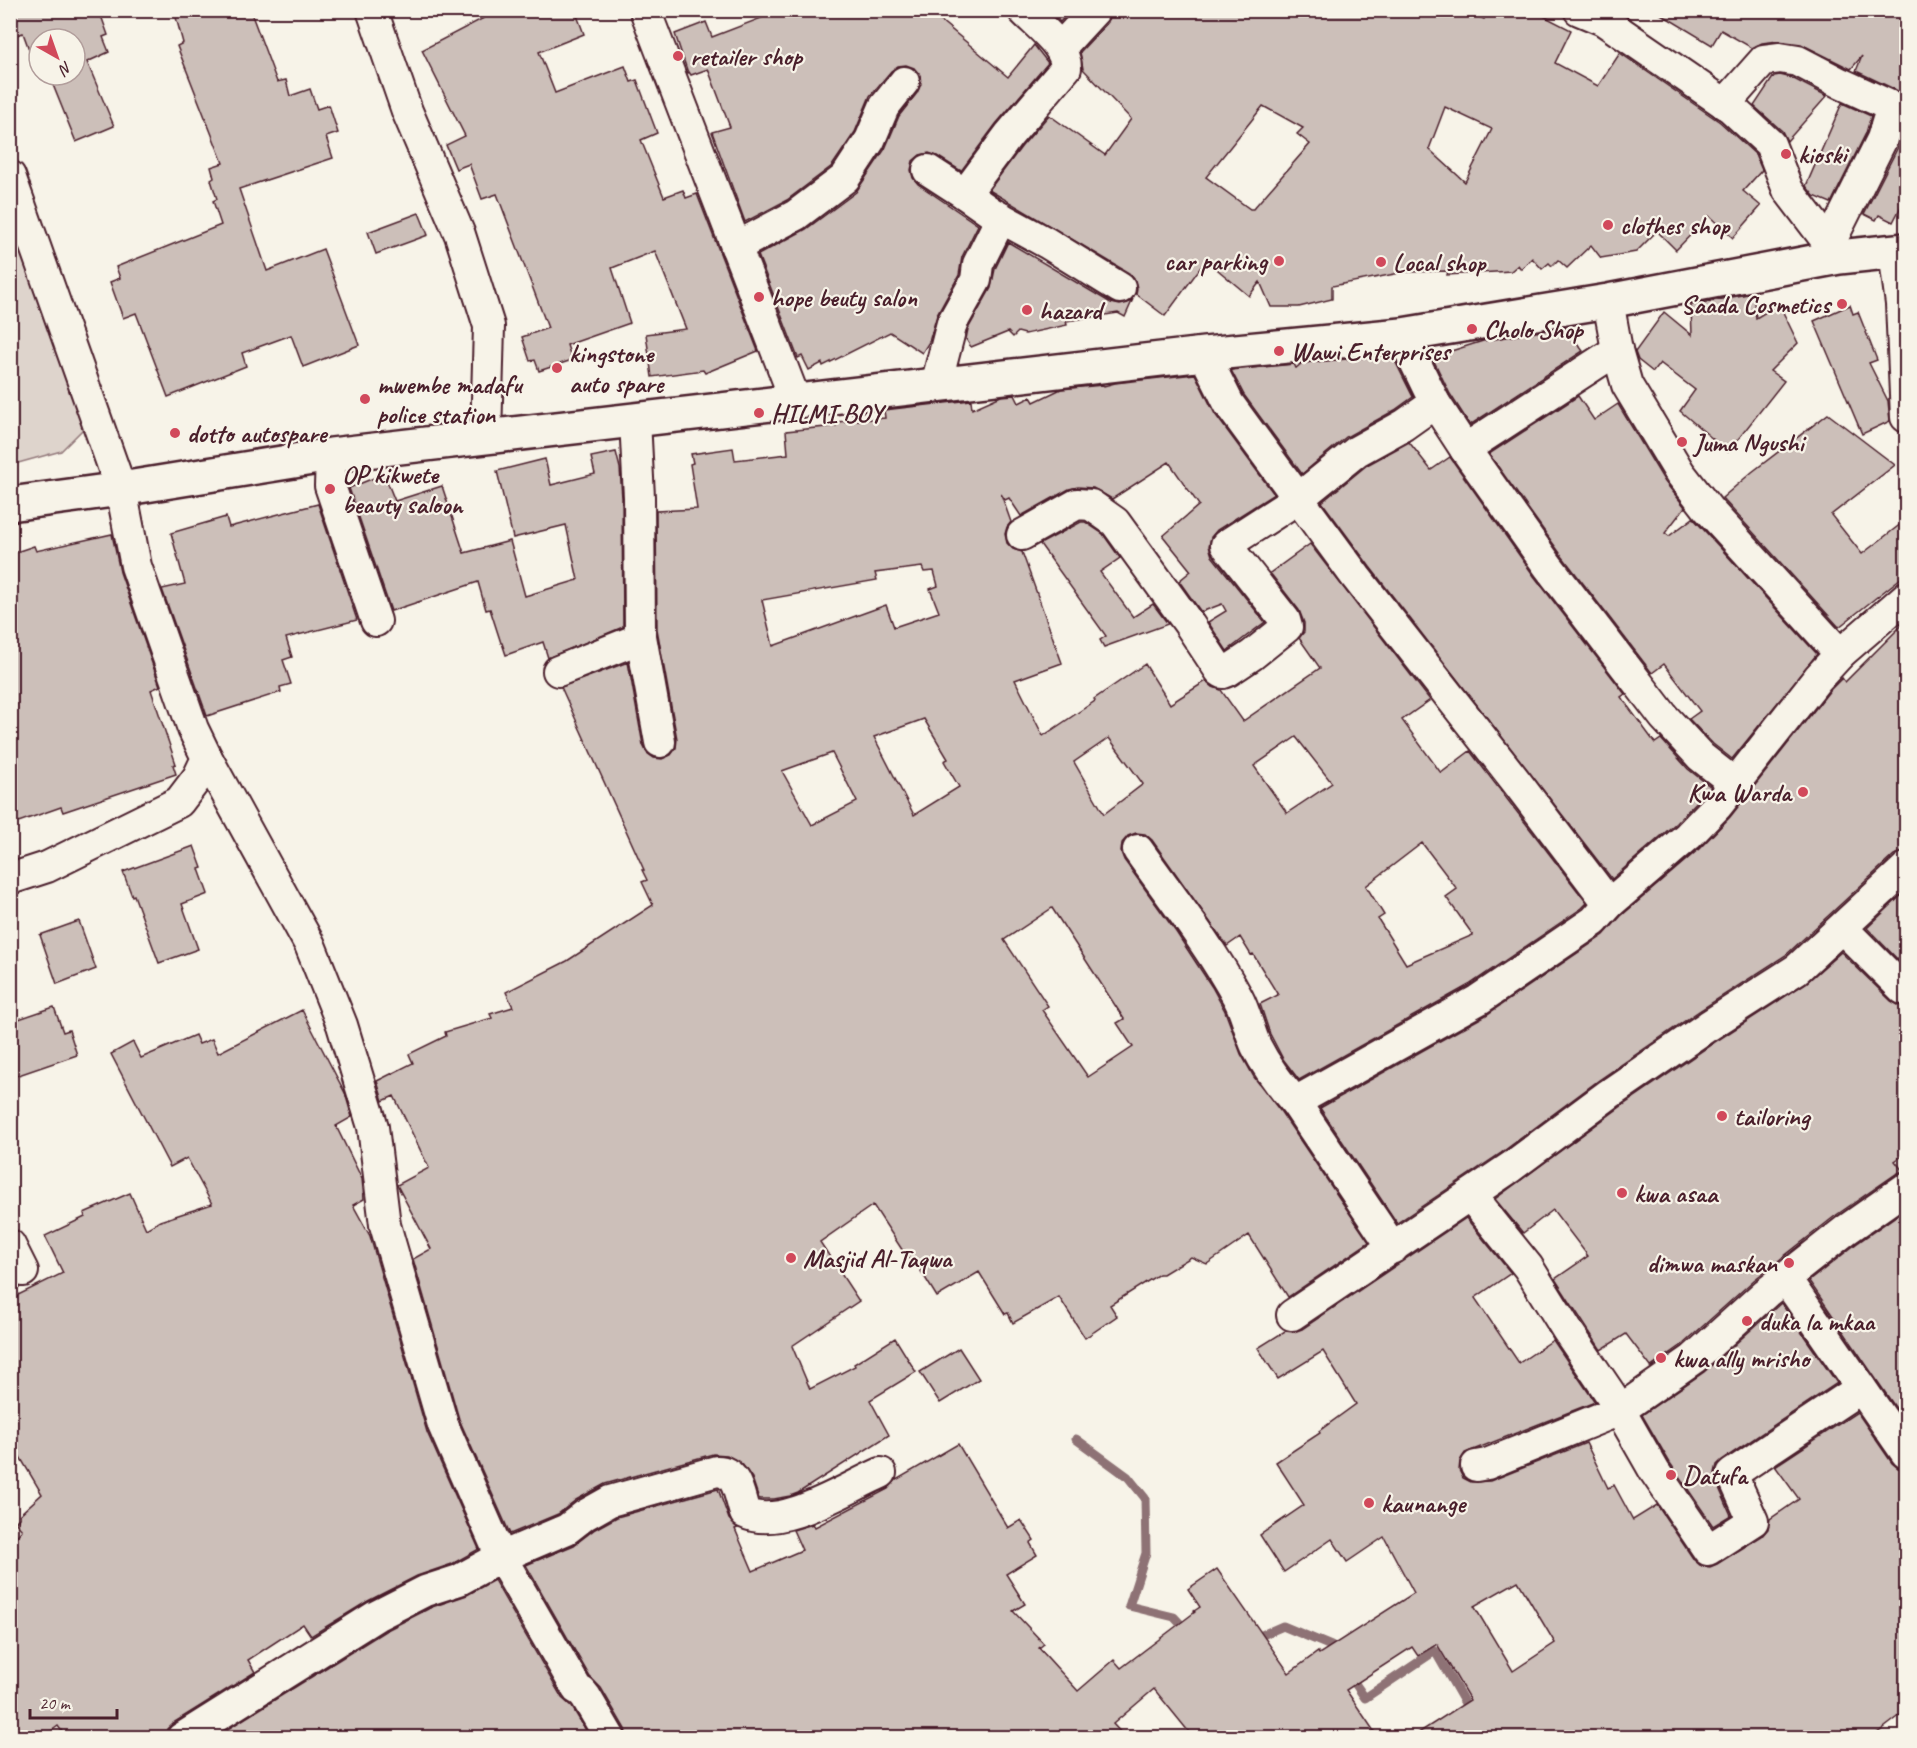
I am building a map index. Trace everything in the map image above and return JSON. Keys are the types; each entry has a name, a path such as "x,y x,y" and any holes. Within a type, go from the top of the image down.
{"main road":[{"path":"10,504 121,489 331,455 1204,354 1402,335 1608,301 1834,251 1900,251"}],"street":[{"path":"372,10 407,111 460,234 489,326 486,437"},
{"path":"645,10 796,402"},
{"path":"965,194 1009,135 1066,68 1066,60 1060,48 1023,10"},
{"path":"1060,48 1095,10"},
{"path":"1578,10 1603,20 1725,104 1770,144 1788,190 1834,251 1882,139 1890,113 1888,105 1798,62 1780,58 1764,60 1725,104"},
{"path":"736,247 796,215 845,178 870,140 884,107 904,82"},
{"path":"928,170 1001,218 1120,288"},
{"path":"10,176 121,489 136,566 193,729 310,945 342,1025 373,1127 385,1225 443,1425 501,1557 577,1689 586,1697 610,1737"},
{"path":"936,385 952,323 976,280 978,264 1001,218"},
{"path":"1900,251 1900,304 1906,417"},
{"path":"1608,301 1617,350 1627,385 1680,473 1708,509 1840,654"},
{"path":"1402,335 1435,403 1548,566 1664,717 1701,757 1734,783"},
{"path":"1465,449 1617,350"},
{"path":"1204,354 1229,404 1356,577 1609,904"},
{"path":"1022,535 1077,504 1091,505 1115,522 1223,673 1252,655 1287,627 1285,620 1226,545 1299,498 1357,451 1404,425 1435,403"},
{"path":"635,420 641,638 660,742"},
{"path":"331,455 330,486 376,621"},
{"path":"1295,1102 1478,1000 1593,921 1609,904 1688,836 1718,805 1818,678 1840,654 1906,597"},
{"path":"558,671 641,638"},
{"path":"10,879 46,867 179,802 198,777 207,758"},
{"path":"1138,850 1226,978 1239,1000 1256,1045 1282,1088 1295,1102 1393,1248"},
{"path":"1292,1315 1470,1196 1609,1094 1708,1026 1797,969 1906,868"},
{"path":"1842,928 1903,989 1906,987"},
{"path":"1476,1466 1487,1464 1620,1410 1693,1359 1766,1293 1846,1230 1906,1188"},
{"path":"1470,1196 1528,1267 1620,1410 1655,1472 1708,1550 1753,1521 1732,1474 1862,1388"},
{"path":"1786,1279 1906,1453"},
{"path":"182,1737 376,1616 425,1591 459,1580 501,1557 567,1529 585,1515 610,1502 717,1471 726,1471 733,1477 745,1512 756,1518 797,1512 821,1503 881,1473"}],"shaded area":[{"path":"10,210 92,420 61,451 11,465"}],"building":[{"path":"11,10 99,10 108,35 103,37 109,52 87,62 87,27 27,27 27,44 23,33 11,37"},
{"path":"174,10 250,10 277,82 286,80 290,96 310,89 317,109 329,105 338,133 326,137 333,158 239,189 267,271 323,249 359,345 303,367 291,335 242,353 246,366 168,397 136,313 123,318 110,282 120,278 116,267 221,225 213,201 217,199 211,180 214,178 211,167 223,163 177,46 183,43"},
{"path":"499,10 575,10 584,34 539,52 555,93 625,66 631,82 637,80 657,133 641,140 664,197 683,190 686,198 697,194 758,351 705,373 703,370 652,377 646,334 686,329 655,251 612,268 630,323 567,345 572,360 539,371 535,360 530,361 522,337 548,328 497,194 482,199 469,164 456,169 446,145 465,136 422,50"},
{"path":"782,10 928,10 1008,77 1034,45 1048,63 996,124 961,171 929,153 920,155 913,161 911,170 918,184 978,225 962,257 959,275 937,315 929,342 922,353 890,332 823,366 822,363 809,370 802,356 798,358 758,255 806,229 856,192 885,149 899,116 917,93 921,84 920,75 914,68 906,65 898,66 891,71 870,96 855,132 832,166 787,200 745,222 712,132 730,127 708,69 691,75 688,73 675,34 706,22 712,37"},
{"path":"1048,10 1071,10 1060,22"},
{"path":"1112,10 1462,10 1484,19 1488,10 1532,10 1571,30 1555,63 1598,86 1620,53 1720,122 1755,154 1762,170 1743,191 1761,206 1733,238 1709,216 1676,250 1657,231 1636,252 1601,258 1591,245 1567,268 1558,260 1552,266 1549,263 1542,269 1532,258 1521,269 1518,265 1511,271 1447,275 1448,271 1405,272 1332,286 1332,299 1299,307 1271,307 1260,282 1249,296 1206,260 1165,316 1136,294 1135,280 1129,273 989,190 1049,115 1105,155 1131,119 1083,69 1080,52 1108,22","holes":["1263,106 1303,128 1297,134 1310,144 1253,209 1250,209 1206,177","1445,107 1492,129 1465,182 1429,149"]},
{"path":"1654,10 1906,10 1906,108 1902,94 1856,71 1862,56 1851,69 1801,44 1778,41 1762,43 1752,48 1721,30 1712,45"},
{"path":"87,62 114,126 76,142 54,87 87,87"},
{"path":"1774,76 1792,78 1827,96 1787,141 1782,131 1754,106"},
{"path":"1842,103 1871,116 1866,133 1831,203 1814,196 1806,186"},
{"path":"1906,118 1906,197 1893,222 1879,215 1876,220 1864,214 1898,147"},
{"path":"419,213 428,235 376,254 368,232"},
{"path":"1008,242 1111,303 1120,305 1133,299 1125,317 1118,313 1066,321 1067,325 1025,334 1018,332 1013,337 1008,332 971,347 966,339 968,329 991,288 995,269"},
{"path":"1753,293 1756,318 1779,304 1798,343 1770,371 1784,381 1728,452 1680,411 1695,390 1660,363 1653,372 1638,360 1635,352 1664,312 1692,335 1691,305"},
{"path":"1850,305 1853,314 1858,312 1877,360 1869,363 1888,401 1890,421 1862,434 1814,321"},
{"path":"1565,327 1583,351 1470,425 1450,394 1432,357 1483,341"},
{"path":"1392,355 1413,397 1395,410 1346,437 1302,474 1244,395 1231,370 1294,364 1296,368 1302,363"},
{"path":"1195,374 1215,414 1274,494 1217,530 1211,537 1209,546 1212,556 1265,622 1227,651 1208,622 1226,611 1222,604 1201,612 1179,581 1191,571 1163,536 1199,505 1169,462 1112,499 1093,488 1078,487 1069,489 1021,516 1009,498 1005,500 1001,494 1011,522 1005,534 1007,543 1013,549 1022,552 1062,663 1015,680 1043,736 1145,664 1170,704 1206,681 1221,690 1243,721 1320,668 1299,638 1304,632 1304,623 1299,610 1270,573 1310,544 1430,700 1402,720 1441,773 1470,751 1587,903 1469,985 1299,1080 1283,1059 1270,1034 1260,1004 1278,995 1253,954 1251,955 1240,937 1227,946 1152,840 1145,834 1136,833 1128,836 1122,843 1121,852 1124,860 1212,987 1225,1011 1241,1054 1254,1077 1281,1112 1369,1242 1288,1297 1249,1235 1207,1264 1191,1257 1163,1274 1159,1274 1110,1305 1117,1316 1085,1338 1059,1297 1013,1323 979,1272 937,1297 916,1263 912,1265 873,1205 820,1242 859,1301 792,1346 810,1389 855,1366 854,1364 895,1338 916,1372 870,1400 889,1435 790,1496 759,1499 752,1478 742,1464 727,1455 713,1454 605,1484 576,1500 558,1514 510,1534 459,1419 413,1259 431,1249 397,1185 429,1168 394,1096 383,1101 377,1081 413,1063 409,1054 446,1036 445,1032 492,1018 490,1014 513,1007 506,992 567,961 653,905 642,882 647,880 642,870 644,870 561,687 628,662 643,745 647,753 654,758 662,759 671,755 676,748 677,739 657,629 656,511 697,509 690,464 693,463 691,454 733,448 735,460 788,454 786,431 836,426 836,422 885,418 884,410 971,400 972,409 1001,396 1015,395 1019,403 1031,397 1034,402 1061,389","holes":["922,567 924,572 934,571 938,586 930,589 939,612 894,627 886,605 773,646 762,600 877,580 875,573","924,719 948,759 944,761 959,787 914,815 874,737","1296,737 1332,783 1287,813 1254,766","1109,738 1143,784 1104,814 1074,762","832,753 857,802 812,825 782,771","1422,843 1457,889 1446,897 1473,935 1406,964 1378,919 1384,915 1366,886","1052,908 1124,1019 1117,1023 1133,1047 1088,1077 1042,1010 1048,1006 1004,940"]},
{"path":"1578,396 1594,420 1618,404 1665,482 1685,507 1665,533 1669,536 1693,518 1817,654 1732,759 1713,744 1689,719 1700,711 1664,664 1652,673 1562,556 1489,454"},
{"path":"1828,414 1895,465 1831,515 1862,554 1906,520 1906,574 1839,627 1722,498"},
{"path":"1409,442 1431,470 1450,457 1534,576 1625,694 1621,697 1655,743 1661,739 1688,769 1711,787 1676,823 1612,879 1322,502 1367,465"},
{"path":"616,452 620,468 622,498 623,627 548,658 543,642 506,655 490,609 486,610 478,582 391,611 349,488 384,474 395,501 442,486 464,553 510,541 525,596 578,580 566,525 513,538 497,471 545,459 551,485 595,474 591,457"},
{"path":"318,504 357,620 286,638 292,657 283,660 291,684 280,687 281,692 207,716 162,589 185,584 171,533 226,517 229,527"},
{"path":"1085,522 1103,534 1120,558 1100,572 1133,617 1153,604 1168,624 1104,647 1100,640 1106,636 1040,544"},
{"path":"112,534 120,572 160,686 151,690 176,764 173,765 176,774 63,812 61,807 10,825 10,554 34,546 36,551"},
{"path":"1906,621 1906,851 1894,855 1786,955 1699,1011 1599,1080 1501,1153 1397,1223 1320,1108 1486,1015 1604,935 1621,916 1699,849 1730,817 1831,689 1842,678 1845,682"},
{"path":"194,846 208,894 182,904 198,949 159,963 123,872"},
{"path":"1906,891 1906,968 1867,928"},
{"path":"79,921 96,969 57,984 40,935"},
{"path":"1841,952 1891,1001 1906,1006 1906,1153 1895,1161 1903,1171 1835,1216 1754,1280 1682,1345 1651,1367 1626,1334 1601,1350 1555,1279 1588,1256 1553,1210 1523,1233 1495,1199 1619,1108 1806,983"},
{"path":"54,1007 63,1032 69,1030 77,1055 10,1078 10,1022"},
{"path":"302,1010 345,1093 352,1117 336,1126 362,1179 364,1199 353,1205 370,1236 427,1432 479,1549 452,1564 417,1576 368,1601 311,1636 303,1624 248,1660 255,1672 173,1723 167,1729 165,1737 66,1737 58,1726 43,1737 10,1737 10,1543 22,1530 15,1522 20,1517 19,1515 42,1494 10,1440 10,1299 63,1273 45,1236 85,1217 84,1213 130,1193 146,1229 160,1221 212,1204 187,1158 170,1167 111,1054 133,1042 141,1058 195,1035 199,1044 212,1039 218,1053"},
{"path":"1906,1209 1906,1319 1902,1321 1906,1329 1906,1423 1809,1281"},
{"path":"1466,1218 1511,1273 1475,1298 1519,1363 1553,1340 1595,1402 1465,1453 1460,1461 1459,1470 1463,1478 1471,1482 1490,1481 1586,1443 1608,1488 1614,1485 1633,1520 1657,1505 1694,1560 1701,1566 1710,1567 1717,1564 1762,1536 1768,1529 1770,1519 1799,1499 1775,1466 1857,1412 1892,1463 1906,1470 1906,1711 1872,1737 1412,1737 1470,1700 1437,1644 1418,1656 1412,1647 1346,1690 1378,1737 1193,1737 1154,1689 1113,1724 1125,1737 627,1737 625,1729 601,1688 590,1677 526,1565 574,1545 595,1529 617,1517 718,1489 729,1519 738,1528 735,1529 753,1571 802,1550 793,1530 813,1524 815,1527 888,1489 896,1480 958,1444 1008,1528 1021,1520 1034,1540 1030,1543 1037,1555 1006,1574 1025,1604 1013,1611 1044,1644 1039,1648 1078,1691 1114,1660 1121,1668 1195,1612 1200,1607 1188,1589 1217,1569 1289,1673 1318,1652 1319,1654 1414,1593 1384,1537 1347,1562 1332,1539 1284,1572 1260,1535 1304,1505 1276,1462 1320,1433 1319,1431 1356,1404 1323,1351 1278,1379 1258,1348 1285,1331 1294,1332 1302,1329","holes":["1518,1581 1555,1643 1513,1671 1474,1606"]},
{"path":"1781,1303 1837,1383 1717,1465 1716,1481 1731,1515 1713,1526 1670,1463 1642,1415 1704,1372"},
{"path":"959,1348 979,1379 940,1403 920,1372"},
{"path":"494,1580 562,1698 572,1707 590,1737 215,1737 385,1631 432,1607 467,1595"}],"waterway":[{"path":"1076,1439 1128,1477 1145,1498 1146,1553 1129,1606 1174,1617 1187,1631"},
{"path":"1253,1639 1283,1626 1331,1646 1338,1657"},
{"path":"1350,1676 1365,1698 1435,1651 1470,1712"}],"place":[{"name":"retailer shop","path":"678,56"},
{"name":"kioski","path":"1786,154"},
{"name":"clothes shop","path":"1608,225"},
{"name":"car parking","path":"1279,261"},
{"name":"Local shop","path":"1381,262"},
{"name":"hope beuty salon","path":"759,297"},
{"name":"Saada Cosmetics","path":"1842,304"},
{"name":"hazard","path":"1027,310"},
{"name":"Cholo Shop","path":"1472,329"},
{"name":"Wawi Enterprises","path":"1279,351"},
{"name":"kingstone auto spare","path":"557,368"},
{"name":"mwembe madafu police station","path":"365,399"},
{"name":"HILMI BOY","path":"759,413"},
{"name":"dotto autospare","path":"175,433"},
{"name":"Juma Ngushi","path":"1682,442"},
{"name":"OP kikwete beauty saloon","path":"330,489"},
{"name":"Kwa Warda","path":"1803,792"},
{"name":"tailoring","path":"1722,1116"},
{"name":"kwa asaa","path":"1622,1193"},
{"name":"Masjid Al-Taqwa","path":"791,1258"},
{"name":"dimwa maskan","path":"1789,1263"},
{"name":"duka la mkaa","path":"1747,1321"},
{"name":"kwa ally mrisho","path":"1661,1358"},
{"name":"Datufa","path":"1671,1475"},
{"name":"kaunange","path":"1369,1503"}]}
